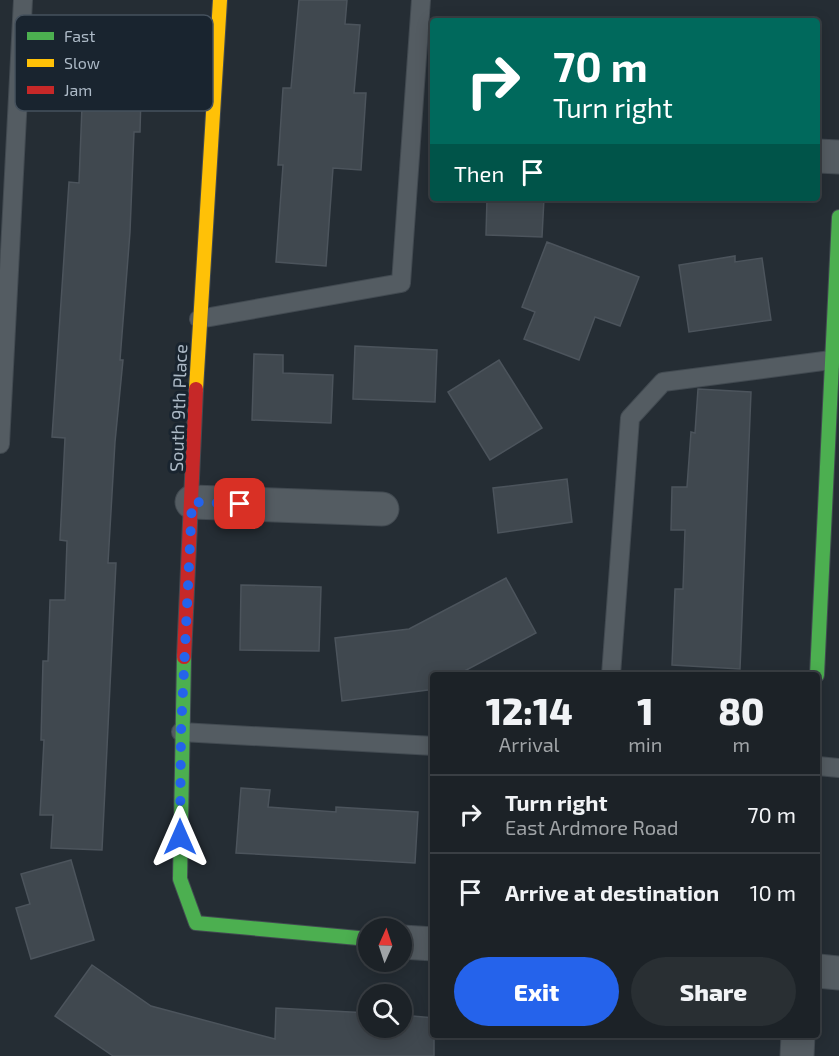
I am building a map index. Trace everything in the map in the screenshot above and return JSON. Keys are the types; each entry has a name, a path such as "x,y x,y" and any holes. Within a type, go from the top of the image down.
{"street":[{"name":"South 9th Place","path":"213,106 220,0"},
{"name":"South 9th Place","path":"213,111 199,319 181,732 180,879 196,923 358,938"},
{"path":"820,156 839,156"},
{"path":"817,672 831,565 839,217"},
{"path":"192,502 381,509"},
{"path":"412,943 430,944"},
{"path":"820,971 839,973"},
{"path":"797,1056 798,1038"}],"lane":[{"path":"21,15 22,0"},
{"path":"199,319 400,283 421,0"},
{"path":"0,444 16,111"},
{"path":"611,672 630,418 663,382 836,358"},
{"path":"181,732 430,746"},
{"path":"820,766 839,768"}],"building":[{"path":"299,0 347,0 345,24 360,25 354,93 366,93 361,170 333,168 326,266 276,262 283,165 278,165 283,88 291,88"},
{"path":"82,111 141,111 140,132 134,132 130,232 120,360 123,360 115,442 108,563 116,563 102,850 51,848 53,815 40,815 44,740 41,740 43,661 48,661 50,600 65,600 67,541 60,540 65,438 52,437 69,182 79,183"},
{"path":"487,201 544,201 542,237 486,235"},
{"path":"547,242 639,277 620,326 595,317 579,360 524,339 535,312 522,307"},
{"path":"735,256 735,262 762,258 771,320 689,332 679,265"},
{"path":"355,346 437,350 435,402 353,399"},
{"path":"254,354 283,355 283,373 333,375 331,423 252,420"},
{"path":"499,360 542,428 490,460 448,392"},
{"path":"698,389 751,392 740,669 672,665 675,589 683,589 685,530 671,530 672,487 687,487 691,432 695,433"},
{"path":"567,479 572,522 498,533 493,488"},
{"path":"506,578 536,633 463,672 430,672 430,689 428,690 342,701 335,638 409,629"},
{"path":"241,585 321,587 319,651 240,650"},
{"path":"241,788 270,790 268,807 336,812 336,807 418,812 415,863 236,853"},
{"path":"71,860 94,940 31,959 16,908 30,904 21,874"},
{"path":"92,965 151,1006 275,1039 276,1008 358,1012 358,1038 412,1038 412,1016 430,1018 430,1038 434,1038 434,1056 113,1056 55,1016"}],"traffic: fast":[{"path":"817,672 839,217"},
{"path":"184,657 180,879 196,923 358,938"}],"traffic: slow":[{"path":"196,389 220,0"}],"traffic: jam":[{"path":"184,657 196,389"}],"route":[{"path":"180,837 181,732 192,502 240,504"}]}
